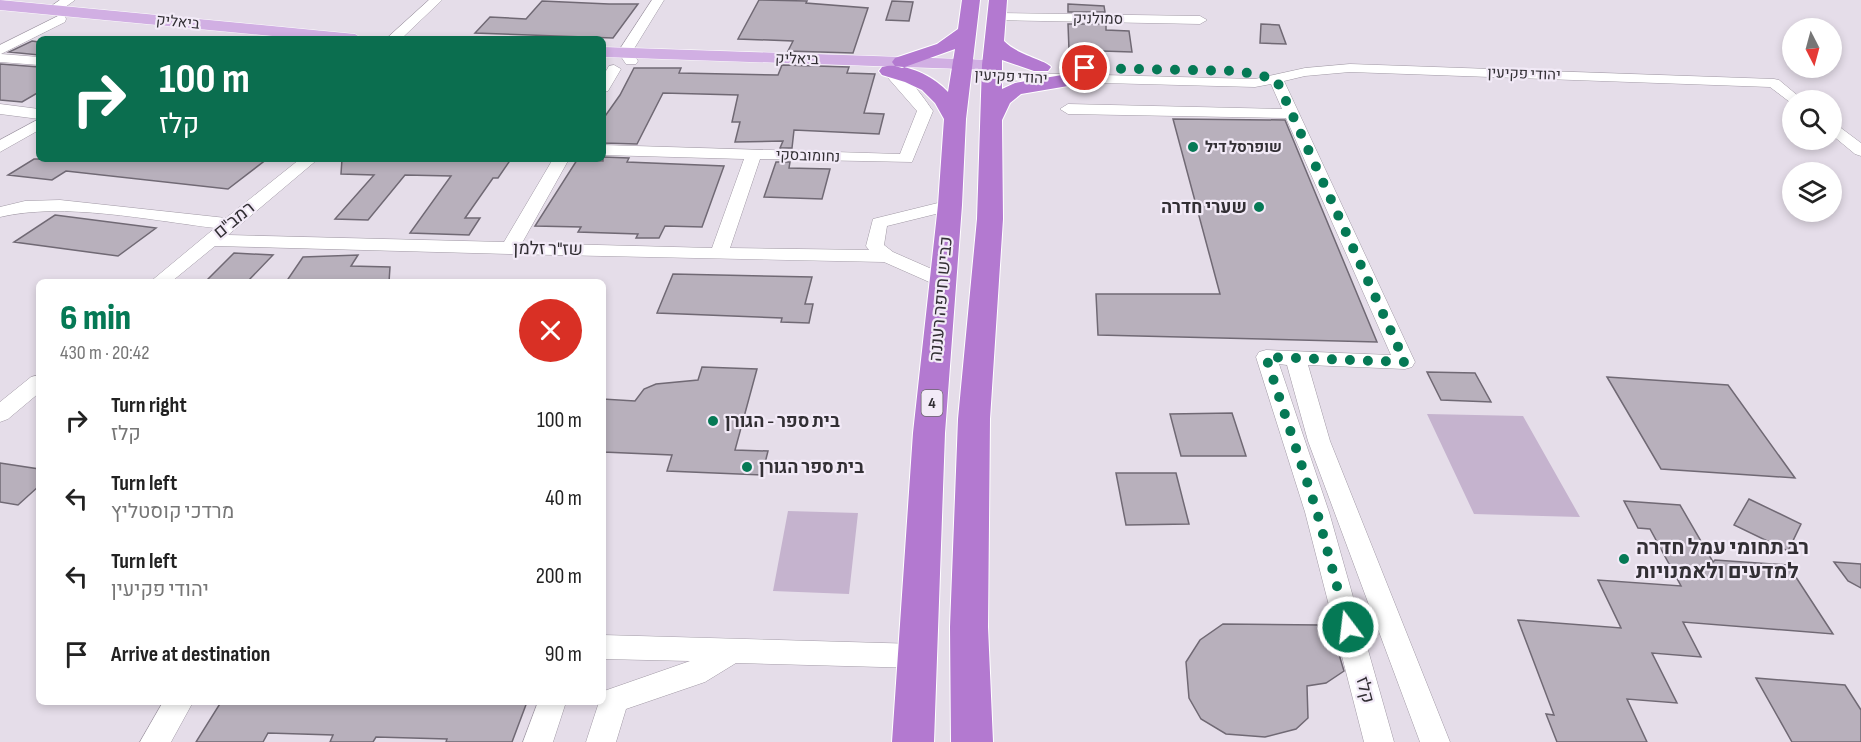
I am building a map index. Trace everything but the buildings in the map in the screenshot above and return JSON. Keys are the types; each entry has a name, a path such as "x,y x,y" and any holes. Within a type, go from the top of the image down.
{"highway":[{"name":"כביש חיפה רעננה","path":"913,742 930,433 950,205 955,119 971,0"},
{"path":"972,742 969,627 974,419 990,219 993,39 997,9"},
{"path":"895,67 944,48 966,32"},
{"path":"993,39 1000,49 1014,59 1041,67"},
{"path":"895,67 933,88 947,103 955,119"},
{"path":"992,119 1000,100 1007,93 1030,85 1074,79"}],"main road":[{"name":"ביאליק","path":"0,5 235,36"},
{"name":"ביאליק","path":"0,14 56,14 319,36"},
{"name":"ביאליק","path":"606,53 628,57 961,69"},
{"name":"ביאליק","path":"609,65 628,57"},
{"name":"יהודי פקיעין","path":"961,69 992,71"}],"street":[{"path":"0,50 56,14 69,0"},
{"path":"396,36 436,0"},
{"path":"628,57 658,0"},
{"name":"סמולניק","path":"997,9 1200,20"},
{"path":"0,58 36,61"},
{"name":"נחומובסקי","path":"606,150 906,159 925,111 906,87 895,67"},
{"name":"יהודי פקיעין","path":"992,71 1041,67 1238,71 1276,79"},
{"name":"יהודי פקיעין","path":"992,71 1074,79 1243,83 1276,79 1305,72 1350,68 1773,83 1782,90"},
{"path":"1068,109 1292,114 1276,79"},
{"path":"0,110 36,114"},
{"name":"קלז","path":"1292,114 1405,362 1266,357 1317,512 1379,742"},
{"path":"0,147 36,126"},
{"path":"1842,136 1861,151"},
{"path":"719,254 754,155"},
{"name":"רמב\"ם","path":"163,279 306,162"},
{"path":"509,249 559,162"},
{"path":"0,212 25,206 60,205 228,224"},
{"path":"943,281 887,256 875,246 879,223 950,205"},
{"name":"שז\"ר זלמן","path":"210,240 719,254 887,256"},
{"path":"1296,358 1319,441 1435,742"},
{"path":"0,414 36,384"},
{"path":"606,647 918,656"},
{"path":"601,742 614,700 695,673 733,650"},
{"path":"155,742 177,705"},
{"path":"538,742 551,705"}],"shaded area":[{"path":"1427,414 1523,416 1580,517 1474,514"},
{"path":"788,511 858,513 849,594 773,591"}],"place":[{"name":"שופרסל דיל","path":"1193,147"},
{"name":"שערי חדרה","path":"1259,207"},
{"name":"בית ספר - הגורן","path":"713,421"},
{"name":"בית ספר הגורן","path":"747,467"},
{"name":"רב תחומי עמל חדרה למדעים ולאמנויות","path":"1624,559"}],"route":[{"path":"1085,68 1238,71 1252,72 1276,79 1405,362 1266,357 1317,512 1348,627"}]}
